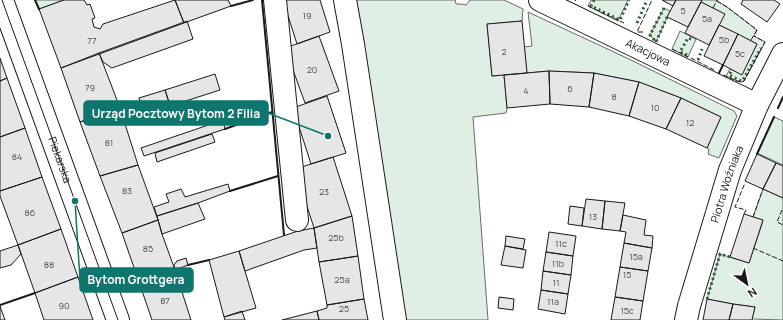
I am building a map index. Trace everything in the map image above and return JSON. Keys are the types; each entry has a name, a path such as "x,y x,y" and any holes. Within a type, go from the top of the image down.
{"street":[{"name":"Piekarska","path":"2,0 118,320"},
{"path":"275,0 297,220"},
{"path":"345,0 395,320"},
{"name":"Akacjowa","path":"540,0 757,105"},
{"name":"Piotra Woźniaka","path":"686,320 730,170 757,105 783,54"}],"green space":[{"path":"35,0 64,0 39,9"},
{"path":"353,0 455,0 456,4 466,5 470,0 504,0 523,9 522,21 487,24 492,76 504,75 507,108 506,113 473,117 488,320 400,320"},
{"path":"591,0 628,0 618,21 588,6"},
{"path":"702,0 717,0 757,30 754,36 765,42 744,81 737,81 726,76 730,69 742,74 757,44 719,25 724,14 701,2"},
{"path":"664,8 670,11 656,42 650,35"},
{"path":"528,12 629,59 734,111 737,116 719,158 708,154 709,149 707,148 721,117 681,98 639,82 594,73 549,71 527,73 524,47 532,46"},
{"path":"680,31 696,39 688,57 672,49"},
{"path":"774,117 783,121 783,165 757,153"},
{"path":"763,189 783,198 783,320 752,319 755,307 707,299 720,254 749,263 763,221 753,217"}],"building":[{"path":"64,0 84,0 87,5 90,4 95,18 92,19 94,27 100,29 103,24 175,0 184,23 61,68 39,9"},
{"path":"175,0 228,0 231,6 184,23"},
{"path":"283,0 320,0 330,32 297,44"},
{"path":"662,0 676,0 673,6"},
{"path":"676,0 702,0 688,27 667,17"},
{"path":"743,0 774,0 780,4 767,22 741,4"},
{"path":"701,2 725,14 709,45 685,33"},
{"path":"187,21 193,39 112,68 103,62 99,53"},
{"path":"522,21 527,73 492,76 487,24"},
{"path":"719,25 738,34 723,65 704,56"},
{"path":"738,34 757,44 742,75 723,65"},
{"path":"319,36 339,91 305,103 285,48"},
{"path":"99,53 120,108 80,122 61,68"},
{"path":"0,58 7,78 0,81"},
{"path":"549,71 550,104 507,108 504,75"},
{"path":"549,71 594,73 589,107 550,104"},
{"path":"594,73 639,82 629,116 589,107"},
{"path":"215,74 220,90 170,106 165,90"},
{"path":"7,78 25,128 0,137 0,81"},
{"path":"639,82 681,98 666,129 629,116"},
{"path":"165,90 169,102 159,105 142,106 139,98"},
{"path":"327,96 346,153 311,164 293,108"},
{"path":"681,98 721,117 707,148 666,129"},
{"path":"120,108 138,165 100,176 80,122"},
{"path":"223,120 225,129 144,156 141,148"},
{"path":"25,128 42,177 0,191 0,137"},
{"path":"212,134 215,142 157,162 155,153"},
{"path":"757,154 776,163 763,189 745,181"},
{"path":"333,157 352,216 314,228 295,169"},
{"path":"776,163 783,166 783,198 763,189"},
{"path":"138,165 158,220 122,233 100,176"},
{"path":"42,177 61,229 18,245 0,196 0,191"},
{"path":"228,184 230,191 157,216 154,207 169,202 166,194 181,189 185,197"},
{"path":"586,199 605,201 602,229 582,226"},
{"path":"605,201 625,203 620,231 602,229"},
{"path":"198,203 205,219 162,234 157,216"},
{"path":"570,206 584,208 582,226 568,224"},
{"path":"744,214 763,220 749,263 730,257"},
{"path":"623,215 646,220 644,235 653,236 652,248 624,243 626,232 620,231"},
{"path":"352,216 358,256 319,262 314,228"},
{"path":"158,220 175,270 139,282 122,233"},
{"path":"314,228 317,248 304,250 245,271 239,251 298,231"},
{"path":"61,229 78,277 35,293 18,245"},
{"path":"549,232 576,236 573,256 546,252"},
{"path":"506,236 525,239 523,249 505,246"},
{"path":"624,243 652,248 648,271 620,267"},
{"path":"18,245 21,254 11,265 0,268 0,251"},
{"path":"505,246 526,250 523,268 501,265"},
{"path":"239,251 256,308 224,317 209,260"},
{"path":"546,252 573,256 571,275 543,271"},
{"path":"358,256 364,299 327,305 319,262"},
{"path":"186,258 188,265 175,270 174,265 177,261"},
{"path":"620,267 648,271 643,301 615,297"},
{"path":"175,270 191,320 152,320 139,282"},
{"path":"543,271 571,275 568,294 541,290"},
{"path":"78,277 93,320 44,320 35,293"},
{"path":"541,290 568,294 565,314 538,309"},
{"path":"499,297 514,299 513,310 498,308"},
{"path":"615,297 643,301 640,320 611,320"},
{"path":"364,299 368,320 319,320 317,311 327,308 327,305"},
{"path":"707,299 733,304 729,320 703,320"},
{"path":"733,304 755,307 752,320 729,320"},
{"path":"0,306 5,320 0,320"},
{"path":"242,311 245,320 225,320 224,317"},
{"path":"317,311 319,320 282,320"}],"tram line":[{"path":"2,0 118,320"}],"hedge":[{"path":"594,0 591,6 620,20 629,0"},
{"path":"637,23 647,0"},
{"path":"664,8 650,35 656,42 667,17"},
{"path":"687,55 680,52 688,38 693,40"},
{"path":"731,72 729,75 741,81 743,80 761,48"},
{"path":"698,60 702,49"},
{"path":"707,299 720,254 730,257"}],"fence":[{"path":"643,32 637,32 652,0"},
{"path":"713,8 717,0"},
{"path":"717,1 757,30 751,40"},
{"path":"588,6 624,23"},
{"path":"723,75 737,81 744,81 765,42 754,36"},
{"path":"672,49 688,57"},
{"path":"691,58 716,71"},
{"path":"744,214 746,210 735,207 745,183"},
{"path":"753,217 763,189"},
{"path":"782,210 777,222 783,225"},
{"path":"753,248 783,261"}],"wall":[{"path":"35,0 39,9"},
{"path":"231,6 253,0"},
{"path":"262,0 284,235"},
{"path":"719,73 723,65"},
{"path":"778,108 783,97"},
{"path":"225,129 272,112"},
{"path":"757,154 774,117"},
{"path":"230,191 278,176"},
{"path":"188,265 209,260"},
{"path":"0,305 35,293"}],"place":[{"name":"Urząd Pocztowy Bytom 2 Filia","path":"328,136"},
{"name":"Bytom Grottgera","path":"75,201"}]}
